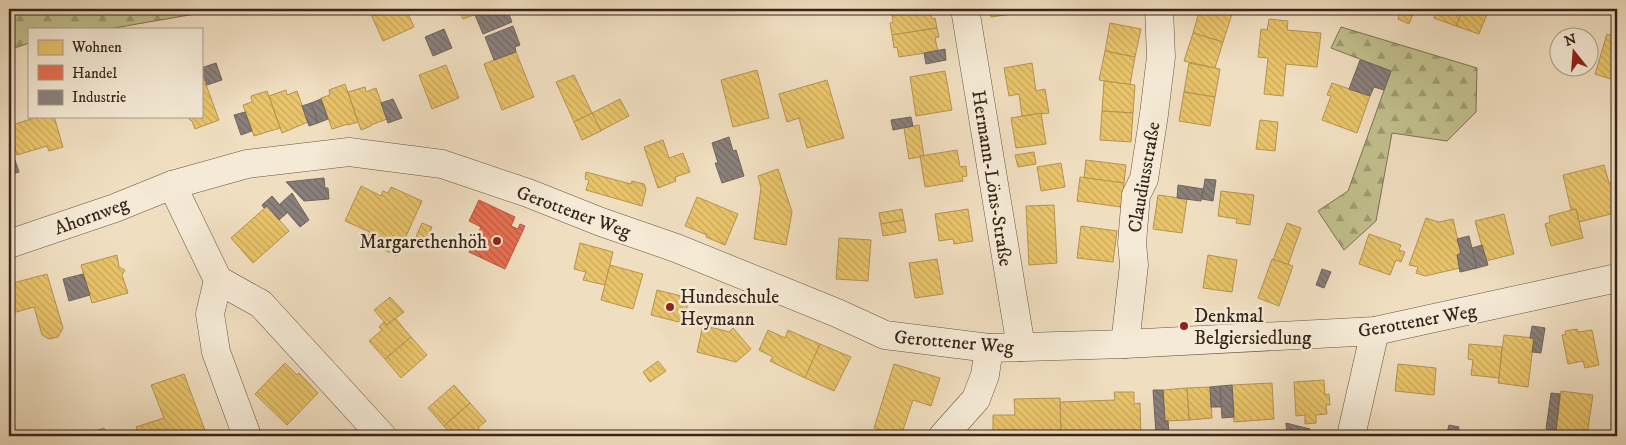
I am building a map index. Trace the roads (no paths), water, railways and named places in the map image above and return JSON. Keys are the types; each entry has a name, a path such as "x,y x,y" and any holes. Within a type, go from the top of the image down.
{"street":[{"name":"Hermann-Löns-Straße","path":"965,9 1021,348"},
{"name":"Claudiusstraße","path":"1125,344 1134,265 1132,243 1136,196 1144,179 1161,57 1160,9"},
{"name":"Gerottener Weg","path":"172,184 247,164 349,152 442,164 528,193 676,248 837,313 885,336 989,348 1125,344 1375,331 1617,278"},
{"name":"Ahornweg","path":"9,244 115,208 172,184"},
{"path":"172,184 218,280 261,304 382,436"},
{"path":"218,280 210,314 216,352 247,436"},
{"path":"1351,436 1375,331"},
{"path":"943,436 976,399 985,375 989,348"}],"place":[{"name":"Margarethenhöh","path":"497,241"},
{"name":"Hundeschule Heymann","path":"670,307"},
{"name":"Denkmal Belgiersiedlung","path":"1184,326"}]}
